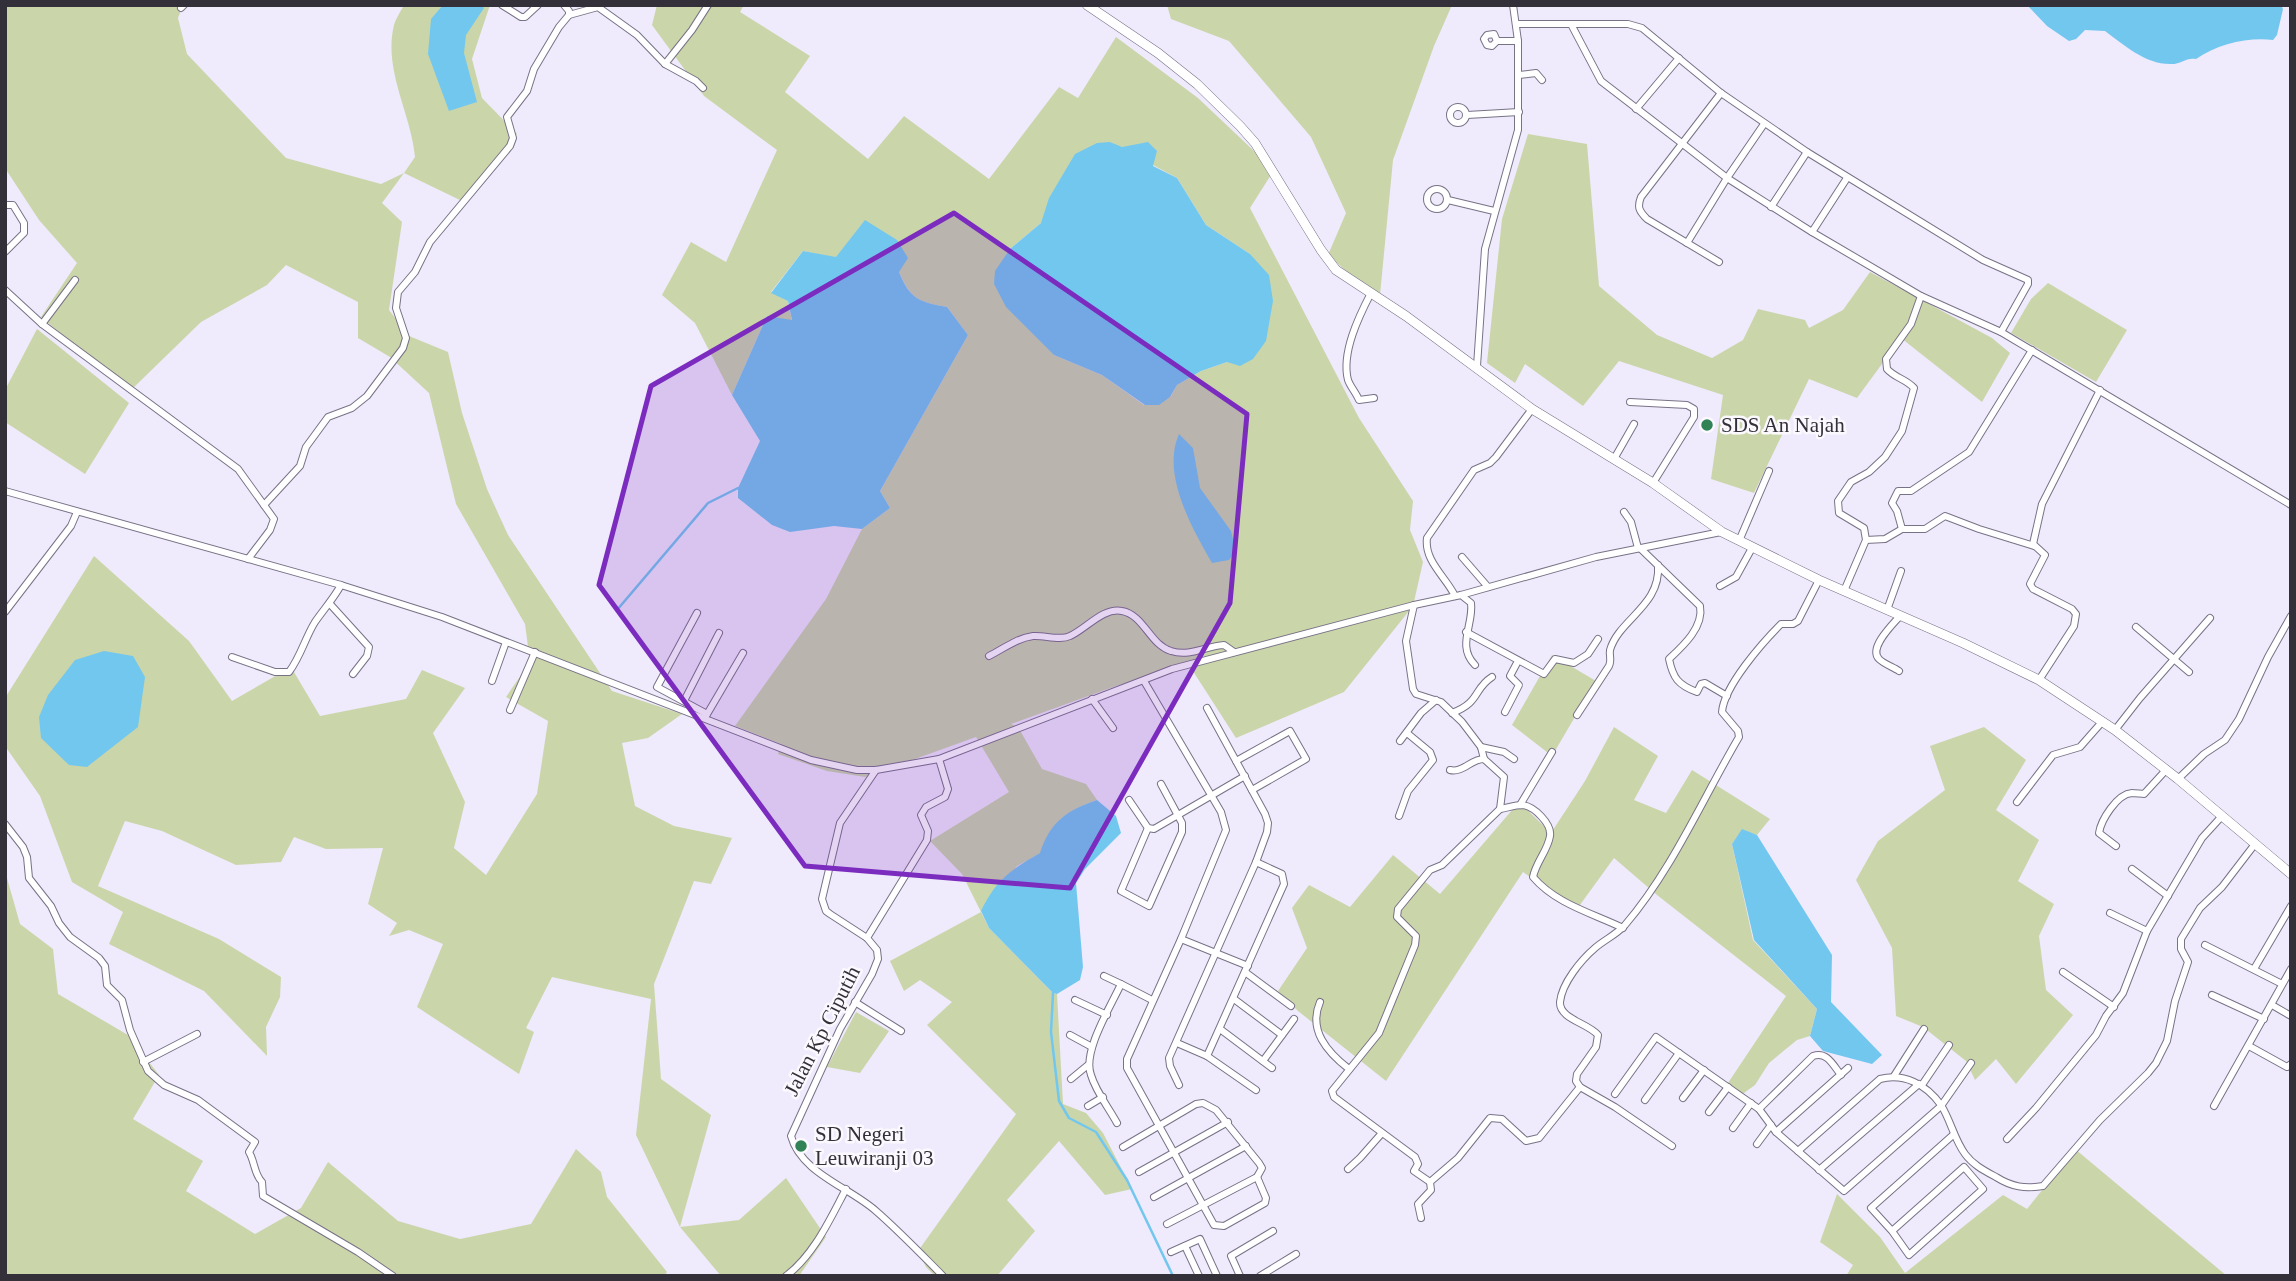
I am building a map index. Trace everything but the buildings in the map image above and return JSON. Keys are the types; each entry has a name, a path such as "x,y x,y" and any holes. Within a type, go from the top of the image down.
{"main road":[{"path":"1087,5 1158,53 1197,84 1240,126 1255,143 1336,270 1477,366 1532,409 1653,484 1722,532 1844,592 2039,680 2115,730 2291,874"}],"street":[{"path":"502,5 521,17 525,17 538,5"},
{"path":"564,5 569,15"},
{"path":"665,64 708,5"},
{"path":"1477,366 1482,269 1494,211 1514,149 1519,112 1518,41 1513,5"},
{"path":"264,505 300,466 306,447 328,417 352,408 367,396 403,348 406,338 396,308 398,292 415,272 430,242 510,146 513,138 507,117 527,91 534,69 569,15 598,7 637,35 665,64 696,81 703,88"},
{"path":"1516,24 1636,25 1721,93 1807,152 1983,260 2028,280 2001,332"},
{"path":"1572,26 1597,76 1680,144 1770,207 1921,296 2001,332 2291,505"},
{"path":"1497,41 1518,41"},
{"path":"1636,109 1679,58"},
{"path":"1519,75 1536,73 1542,80"},
{"path":"1719,262 1647,219 1640,212 1638,205 1680,144 1721,93"},
{"path":"1467,115 1519,112"},
{"path":"1687,243 1764,124"},
{"path":"1770,207 1807,152"},
{"path":"1812,232 1847,178"},
{"path":"1448,200 1494,211"},
{"path":"5,205 13,205 22,217 24,233 5,252"},
{"path":"42,324 75,280"},
{"path":"5,290 42,324 238,469 274,519 248,559"},
{"path":"1370,293 1355,324 1349,352 1348,379 1359,400 1374,398"},
{"path":"1844,592 1866,540 1864,528 1839,513 1838,501 1851,482 1869,472 1885,457 1902,431 1914,388 1886,369 1886,359 1911,324 1921,296"},
{"path":"1902,529 1892,503 1898,491 1911,491 1969,452 2032,350"},
{"path":"2035,547 2033,536 2042,504 2100,390"},
{"path":"1630,402 1687,405 1694,409 1694,417 1653,484"},
{"path":"1475,665 1468,656 1465,632 1472,610 1471,603 1458,596 1431,559 1426,546 1427,538 1474,470 1490,463 1496,457 1532,409"},
{"path":"1614,459 1634,424"},
{"path":"1739,541 1769,471"},
{"path":"5,491 341,585 442,617 706,716 811,760 857,770 876,771 939,760 1172,669 1458,596 1596,557 1722,532"},
{"path":"5,612 71,526 77,512"},
{"path":"1624,512 1631,522 1639,548 1696,601 1701,612 1689,640 1669,659 1672,676 1682,687 1697,692 1701,684 1705,683 1727,696"},
{"path":"1866,540 1885,539 1902,529 1925,529 1945,516 2035,547 2045,555 2029,584 2033,589 2072,609 2076,620 2039,680"},
{"path":"1720,586 1736,577 1752,548"},
{"path":"1462,557 1488,587"},
{"path":"1577,715 1609,666 1611,649 1624,628 1655,590 1658,565"},
{"path":"1887,610 1901,571"},
{"path":"1672,1146 1580,1087 1576,1081 1577,1074 1596,1046 1598,1035 1592,1028 1567,1016 1561,1009 1560,1001 1574,971 1595,948 1623,928 1664,872 1739,737 1738,731 1722,712 1727,696 1762,643 1781,624 1798,621 1819,580"},
{"path":"232,657 275,672 289,672 297,662 315,622 341,585"},
{"path":"330,604 369,647 367,656 353,674"},
{"path":"1413,606 1406,641 1413,689 1419,696 1436,700 1452,713 1481,747 1484,759 1504,777 1500,809"},
{"path":"989,656 1023,638 1068,638 1102,615 1115,610 1124,611 1137,618 1156,640 1172,651 1191,653 1224,645 1234,652"},
{"path":"697,613 657,687 706,716"},
{"path":"1899,671 1877,658 1875,653 1879,641 1900,616"},
{"path":"2178,779 2204,754 2225,740 2239,719 2291,616"},
{"path":"2115,730 2210,618"},
{"path":"2136,627 2189,672"},
{"path":"1465,632 1544,674 1555,659 1574,663 1588,654 1598,639"},
{"path":"684,701 719,633"},
{"path":"492,681 506,642"},
{"path":"510,710 535,653"},
{"path":"706,716 743,653"},
{"path":"1505,712 1520,685 1510,676 1518,661"},
{"path":"1452,713 1473,703 1486,681 1492,677"},
{"path":"1144,681 1222,811 1226,830 1127,1059 1127,1068 1214,1225 1224,1226 1265,1203 1266,1198 1257,1177"},
{"path":"1092,699 1113,729"},
{"path":"1400,741 1421,713 1436,700"},
{"path":"1179,1085 1169,1058 1256,862 1268,823 1207,708"},
{"path":"2017,802 2053,755 2080,747 2102,722"},
{"path":"1236,761 1290,730 1306,759 1252,790"},
{"path":"1399,816 1408,791 1433,760 1430,752 1407,733"},
{"path":"1481,747 1504,752 1514,759"},
{"path":"1520,805 1552,752"},
{"path":"1450,770 1460,770 1476,759 1484,759"},
{"path":"876,771 840,823 822,899 830,915 867,938 927,840 928,831 921,815 926,807 945,797 948,789 939,760"},
{"path":"2116,846 2099,833 2100,826 2123,796 2144,794 2166,770"},
{"path":"1129,800 1147,828 1154,829 1245,776"},
{"path":"1147,828 1121,891 1149,906 1182,832 1182,823 1161,784"},
{"path":"1421,1218 1418,1205 1431,1190 1430,1182 1413,1171 1418,1164 1415,1157 1334,1097 1332,1091 1379,1033 1415,945 1416,936 1397,917 1398,909 1430,870 1442,865 1500,809 1520,805 1543,818 1551,833 1535,865 1533,877 1569,905 1623,928"},
{"path":"2007,1139 2096,1035 2130,979 2147,930 2202,838 2222,816"},
{"path":"5,824 23,847 29,878 51,906 59,923 70,937 99,958 105,966 107,985 122,1000 143,1062 155,1079 198,1100 255,1142 249,1152 255,1162 257,1177 262,1182 263,1196 393,1276"},
{"path":"1798,1151 1880,1079 1894,1076 1920,1085 1941,1106 1953,1135 1977,1166 2006,1184 2032,1188 2049,1182 2100,1120 2156,1063 2167,1041 2175,1001 2188,961 2181,949 2181,939 2200,908 2222,887 2255,845"},
{"path":"1207,1056 1284,884 1282,874 1256,862"},
{"path":"2132,869 2168,896"},
{"path":"2254,969 2291,906"},
{"path":"2110,913 2147,930"},
{"name":"Jalan Kp Ciputih","path":"867,938 877,950 872,974 839,1029 791,1136 794,1149 802,1157 874,1209 943,1276"},
{"path":"1181,939 1217,953 1247,969 1291,1006"},
{"path":"2205,945 2283,984"},
{"path":"2214,1106 2291,969"},
{"path":"2063,972 2114,1007"},
{"path":"1104,976 1152,1000"},
{"path":"1117,1123 1091,1076 1088,1065 1092,1047 1121,984"},
{"path":"2212,995 2264,1019"},
{"path":"1234,999 1282,1035"},
{"path":"1075,1000 1107,1015"},
{"path":"855,1002 901,1031"},
{"path":"1320,1002 1315,1019 1323,1042 1349,1069"},
{"path":"2272,1005 2291,1016"},
{"path":"1263,1061 1294,1018"},
{"path":"1220,1029 1272,1068"},
{"path":"1894,1076 1924,1029"},
{"path":"143,1062 197,1034"},
{"path":"1070,1035 1092,1047"},
{"path":"1615,1094 1656,1037 1759,1109 1776,1132 1844,1191 1941,1106 1971,1063"},
{"path":"1177,1042 1207,1056 1256,1090"},
{"path":"1819,1170 1920,1085 1949,1045"},
{"path":"2249,1046 2278,1064 2287,1067 2291,1064"},
{"path":"1645,1100 1679,1053"},
{"path":"1759,1109 1813,1056 1825,1055 1841,1074"},
{"path":"1071,1079 1088,1065"},
{"path":"1776,1132 1848,1068"},
{"path":"1683,1097 1704,1070"},
{"path":"1430,1182 1458,1158 1490,1118 1502,1119 1526,1142 1539,1138 1580,1087"},
{"path":"1709,1112 1728,1087"},
{"path":"1088,1106 1102,1097"},
{"path":"1123,1147 1196,1104 1203,1103 1216,1110 1227,1122 1262,1168 1257,1177 1167,1224"},
{"path":"1733,1128 1751,1103"},
{"path":"1139,1172 1227,1122"},
{"path":"1756,1144 1771,1125"},
{"path":"1348,1169 1382,1133"},
{"path":"1892,1231 1964,1167 1983,1189 1909,1255 1871,1208 1953,1135"},
{"path":"1154,1198 1246,1146"},
{"path":"786,1276 817,1242 846,1189"},
{"path":"1240,1276 1231,1256 1273,1231"},
{"path":"1171,1252 1200,1239 1217,1276"},
{"path":"1185,1246 1199,1276"},
{"path":"1260,1276 1296,1254"}],"highlighted area":[{"path":"954,213 1247,414 1230,603 1070,888 805,866 599,585 651,386"}],"green space":[{"path":"5,5 183,5 178,18 187,54 286,158 381,184 404,173 382,203 402,222 389,310 409,336 448,352 462,413 487,489 508,535 612,691 682,714 648,738 622,743 635,806 674,826 732,838 711,884 694,881 654,984 661,1079 711,1115 680,1227 636,1135 651,999 552,977 526,1028 534,1032 519,1074 417,1007 443,944 409,930 389,936 397,923 368,904 383,848 326,849 294,837 281,862 236,865 162,831 125,821 98,886 219,939 281,977 280,997 266,1027 267,1056 204,991 109,944 123,912 72,882 40,796 5,746 5,698 94,556 189,641 232,701 291,667 320,716 406,699 422,670 465,688 433,733 465,802 454,848 486,875 537,794 548,721 506,697 530,662 525,624 456,504 429,393 390,357 358,338 358,302 286,265 267,285 201,322 130,391 41,317 77,263 39,220 5,168"},
{"path":"404,5 490,5 472,59 482,98 517,134 464,202 404,173 415,157 392,58 397,17"},
{"path":"657,5 744,5 740,12 810,56 785,92 868,159 904,116 989,179 1059,87 1078,98 1116,37 1198,98 1274,170 1250,208 1359,418 1413,501 1410,530 1423,562 1413,606 1344,692 1236,738 1189,665 1116,686 1011,724 1018,727 1042,769 1086,784 1097,800 1077,808 1062,819 1049,833 1041,853 1017,866 981,912 962,874 930,841 1009,792 976,737 865,777 827,771 778,754 781,744 735,726 826,599 862,529 890,508 880,491 968,335 947,307 922,301 912,294 899,272 803,251 771,292 788,301 792,321 767,316 732,395 695,323 662,295 691,242 726,262 777,150 704,96 652,25","holes":["1110,142 1177,178 1206,225 1250,254 1227,362 1201,371 1177,385 1171,396 1159,404 1144,405 1102,375 1054,355 1010,249 1041,223"]},
{"path":"1167,5 1452,5 1434,46 1393,160 1380,295 1354,278 1328,255 1346,213 1311,137 1229,41 1171,19"},
{"path":"1528,134 1587,144 1599,286 1657,335 1712,358 1743,340 1758,309 1805,320 1809,328 1843,310 1870,272 1992,338 2010,353 1982,402 1901,338 1857,398 1809,379 1754,493 1711,479 1723,395 1619,361 1583,406 1525,364 1515,383 1487,363 1502,219"},
{"path":"2048,283 2127,330 2096,382 2011,333 2031,299"},
{"path":"37,329 129,403 85,474 5,422 5,390"},
{"path":"1552,655 1596,681 1552,756 1512,725"},
{"path":"1614,727 1658,756 1634,800 1666,813 1692,770 1770,819 1757,835 1742,830 1732,844 1753,940 1817,1009 1810,1036 1797,1040 1769,1063 1755,1085 1737,1098 1724,1089 1786,996 1614,858 1577,909 1523,872 1386,1081 1298,1011 1278,991 1307,948 1292,908 1309,885 1350,907 1393,855 1440,894 1519,802 1551,833 1585,781"},
{"path":"1984,727 2026,760 1996,810 2039,840 2018,881 2054,904 2039,936 2046,990 2073,1015 2016,1084 1996,1059 1975,1080 1966,1061 1923,1027 1896,1016 1892,948 1856,880 1878,841 1945,790 1930,746"},
{"path":"5,871 20,924 53,949 58,994 128,1035 159,1075 133,1119 203,1161 186,1191 255,1234 301,1208 328,1162 398,1221 460,1239 531,1224 576,1149 601,1172 607,1197 667,1272 664,1276 5,1276"},
{"path":"981,912 989,928 1057,994 1063,1104 1086,1113 1103,1133 1132,1189 1105,1195 1059,1141 1007,1200 1035,1231 997,1276 935,1276 926,1267 918,1251 1016,1114 927,1025 952,1002 920,980 904,991 890,961"},
{"path":"856,1012 889,1031 860,1073 827,1067"},
{"path":"2075,1149 2227,1276 1846,1276 1853,1265 1820,1242 1837,1194 1880,1237 1905,1273 2003,1195 2027,1209"},
{"path":"786,1178 826,1237 799,1276 721,1276 680,1227 739,1220"}],"water":[{"path":"443,5 481,5 484,8 466,35 464,53 477,102 449,111 428,54 431,19"},
{"path":"2027,5 2281,5 2283,9 2277,35 2273,40 2233,43 2196,59 2170,64 2143,57 2105,31 2085,30 2076,39 2069,41 2047,26"},
{"path":"1110,142 1122,147 1148,142 1157,151 1153,166 1177,178 1206,225 1250,254 1269,275 1273,301 1266,341 1253,359 1240,366 1227,362 1201,371 1177,385 1170,397 1159,405 1145,405 1102,375 1054,355 1006,307 994,284 995,271 1010,249 1041,223 1049,198 1075,154 1097,143"},
{"path":"865,220 897,240 908,258 899,272 912,294 922,301 947,307 968,335 880,491 890,508 862,529 834,526 790,532 772,525 738,498 738,488 760,441 732,395 767,316 792,320 788,301 771,293 803,251 836,257"},
{"path":"1179,434 1193,448 1200,488 1231,531 1236,551 1229,560 1212,563 1181,500 1174,466 1174,450"},
{"path":"104,651 133,656 145,677 138,727 87,767 69,765 41,738 39,717 48,695 75,660"},
{"path":"1097,800 1116,816 1121,833 1085,869 1076,883 1083,967 1080,980 1057,994 989,928 981,911 992,891 1005,877 1040,853 1049,833 1061,819 1077,808"},
{"path":"1742,829 1757,835 1832,955 1831,1002 1882,1055 1872,1064 1823,1051 1810,1036 1817,1009 1754,940 1732,844"}],"waterway":[{"path":"617,610 708,503 738,488"},
{"path":"1053,993 1051,1032 1059,1101 1069,1118 1096,1132 1127,1180 1173,1276"}],"place":[{"name":"SDS An Najah","path":"1707,425"},
{"name":"SD Negeri Leuwiranji 03","path":"801,1146"}]}
